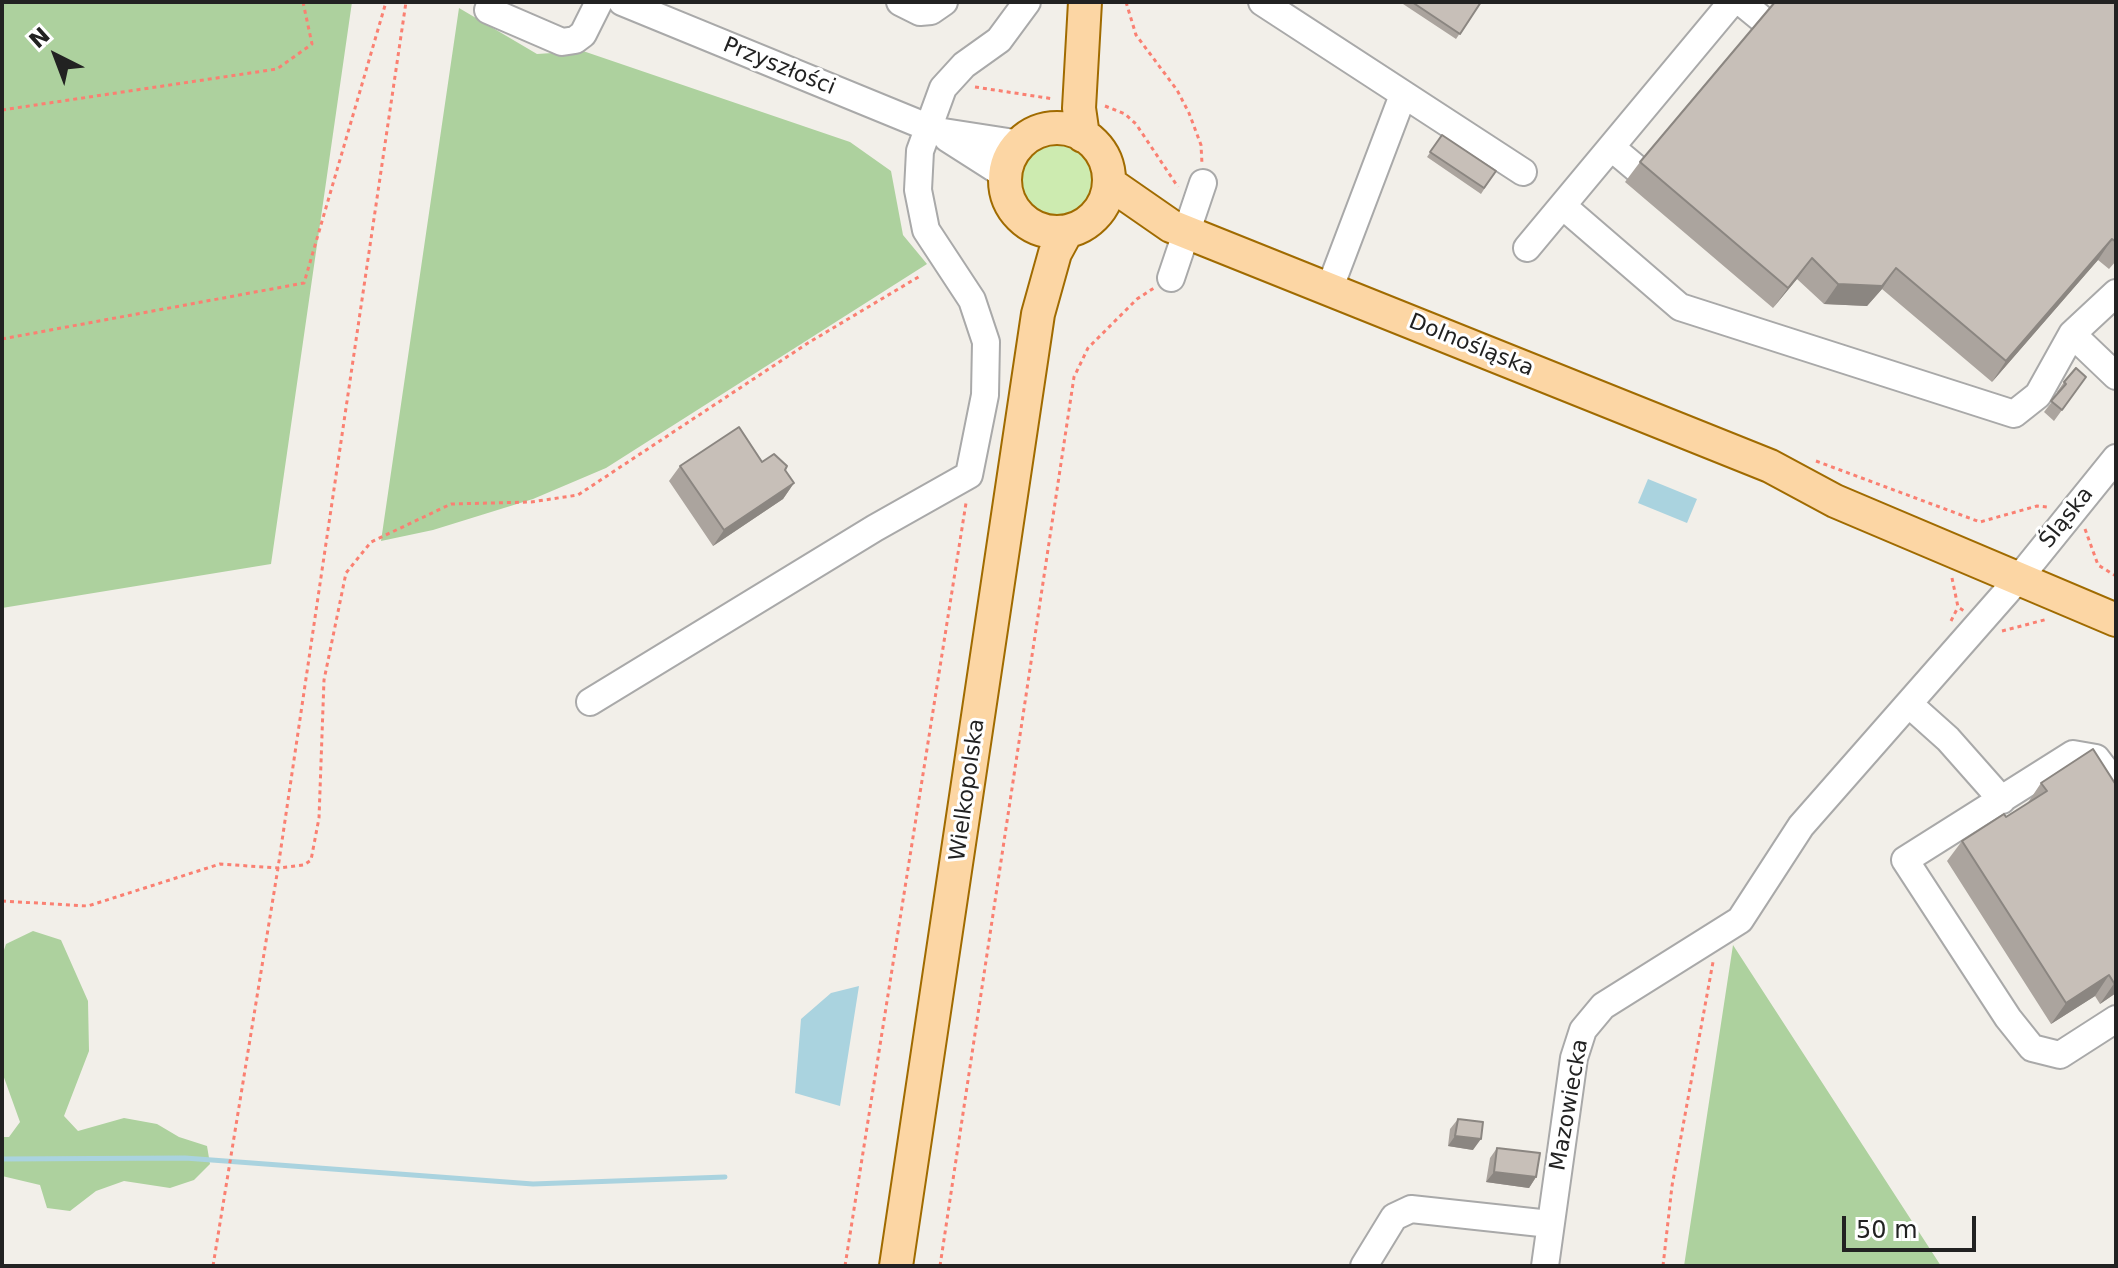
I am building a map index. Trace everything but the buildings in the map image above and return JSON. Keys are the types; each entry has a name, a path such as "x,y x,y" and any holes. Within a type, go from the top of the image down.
{"main road":[{"path":"1083,2 1079,108 1083,136"},
{"path":"1034,137 1064,129 1083,136 1102,153 1109,183 1097,213 1084,225 1067,231 1050,232 1030,224 1012,206 1005,175 1009,160 1034,137 1058,106 1083,2"},
{"name":"Dolnośląska","path":"1109,183 1180,230"},
{"name":"Dolnośląska","path":"1097,213 1180,230 1770,466 1835,501 2026,569 2116,596"},
{"name":"Wielkopolska","path":"1030,224 1038,314"},
{"name":"Wielkopolska","path":"896,1266 1038,314 1055,253 1067,231"},
{"name":"Dolnośląska","path":"2026,569 2116,620"}],"street":[{"path":"488,10 562,42 575,40 583,34 599,2"},
{"name":"Przyszłości","path":"622,2 932,129 1005,175"},
{"path":"900,2 920,12 931,11 944,2"},
{"path":"590,702 875,528 969,475 985,395 986,342 972,300 936,248 921,213 918,172 943,88 964,65 999,40 1027,2"},
{"path":"1262,2 1523,172"},
{"path":"1527,248 1732,2"},
{"path":"1741,2 1763,20"},
{"path":"1329,290 1403,95"},
{"name":"Przyszłości","path":"932,129 1034,137"},
{"path":"1612,148 1637,169"},
{"path":"1171,278 1180,230 1203,183"},
{"path":"1564,207 1680,307 2014,414 2038,395 2072,334 2116,293"},
{"path":"2072,334 2116,376"},
{"name":"Śląska","path":"1910,705 2116,458"},
{"path":"1910,705 1948,739 2002,800"},
{"name":"Mazowiecka","path":"1545,1266 1574,1058 1583,1030 1603,1006 1731,928 1749,909 1801,826 1910,705"},
{"path":"2116,784 2096,758 2073,754 1905,860 2008,1018 2032,1048 2060,1055 2116,1019"},
{"path":"1364,1266 1394,1217 1411,1209 1550,1224"}],"path":[{"path":"2,110 277,69 312,44 303,2"},
{"path":"2,339 304,283 386,2"},
{"path":"213,1266 278,868 406,2"},
{"path":"1126,2 1136,35 1177,90 1189,113 1201,145 1203,183"},
{"path":"2,901 88,906 220,864 278,868 304,865 311,860 319,818 324,680 346,573 371,542 451,504 531,502 578,495 808,343 920,276"},
{"path":"940,1266 1074,377 1088,348 1137,299 1171,278"},
{"path":"1816,461 1980,522 2037,506 2056,509 2087,532 2098,565 2116,576"},
{"path":"845,1266 969,475"},
{"path":"1947,628 1958,607 1953,582"},
{"path":"1958,607 1999,632 2052,618"},
{"path":"1663,1266 1672,1186 1712,964 1731,928"}],"green space":[{"path":"2,2 352,2 271,564 2,608"},
{"path":"459,8 537,54 583,51 850,142 891,171 903,235 927,264 606,468 533,499 433,530 381,541"},
{"path":"1057,145 1082,155 1092,180 1082,205 1057,215 1032,205 1022,180 1032,155"},
{"path":"33,931 61,940 88,1001 89,1051 64,1116 78,1131 124,1118 157,1124 179,1137 207,1146 210,1164 194,1180 170,1188 124,1181 96,1191 70,1211 47,1208 40,1185 2,1176 2,1137 9,1137 20,1122 2,1072 2,956 6,944"},
{"path":"1733,945 1941,1266 1684,1266"}],"water":[{"path":"1648,479 1697,499 1687,523 1638,503"},
{"path":"859,986 840,1106 795,1093 801,1019 831,993"}],"waterway":[{"path":"2,1159 185,1158 533,1184 725,1177"}]}
